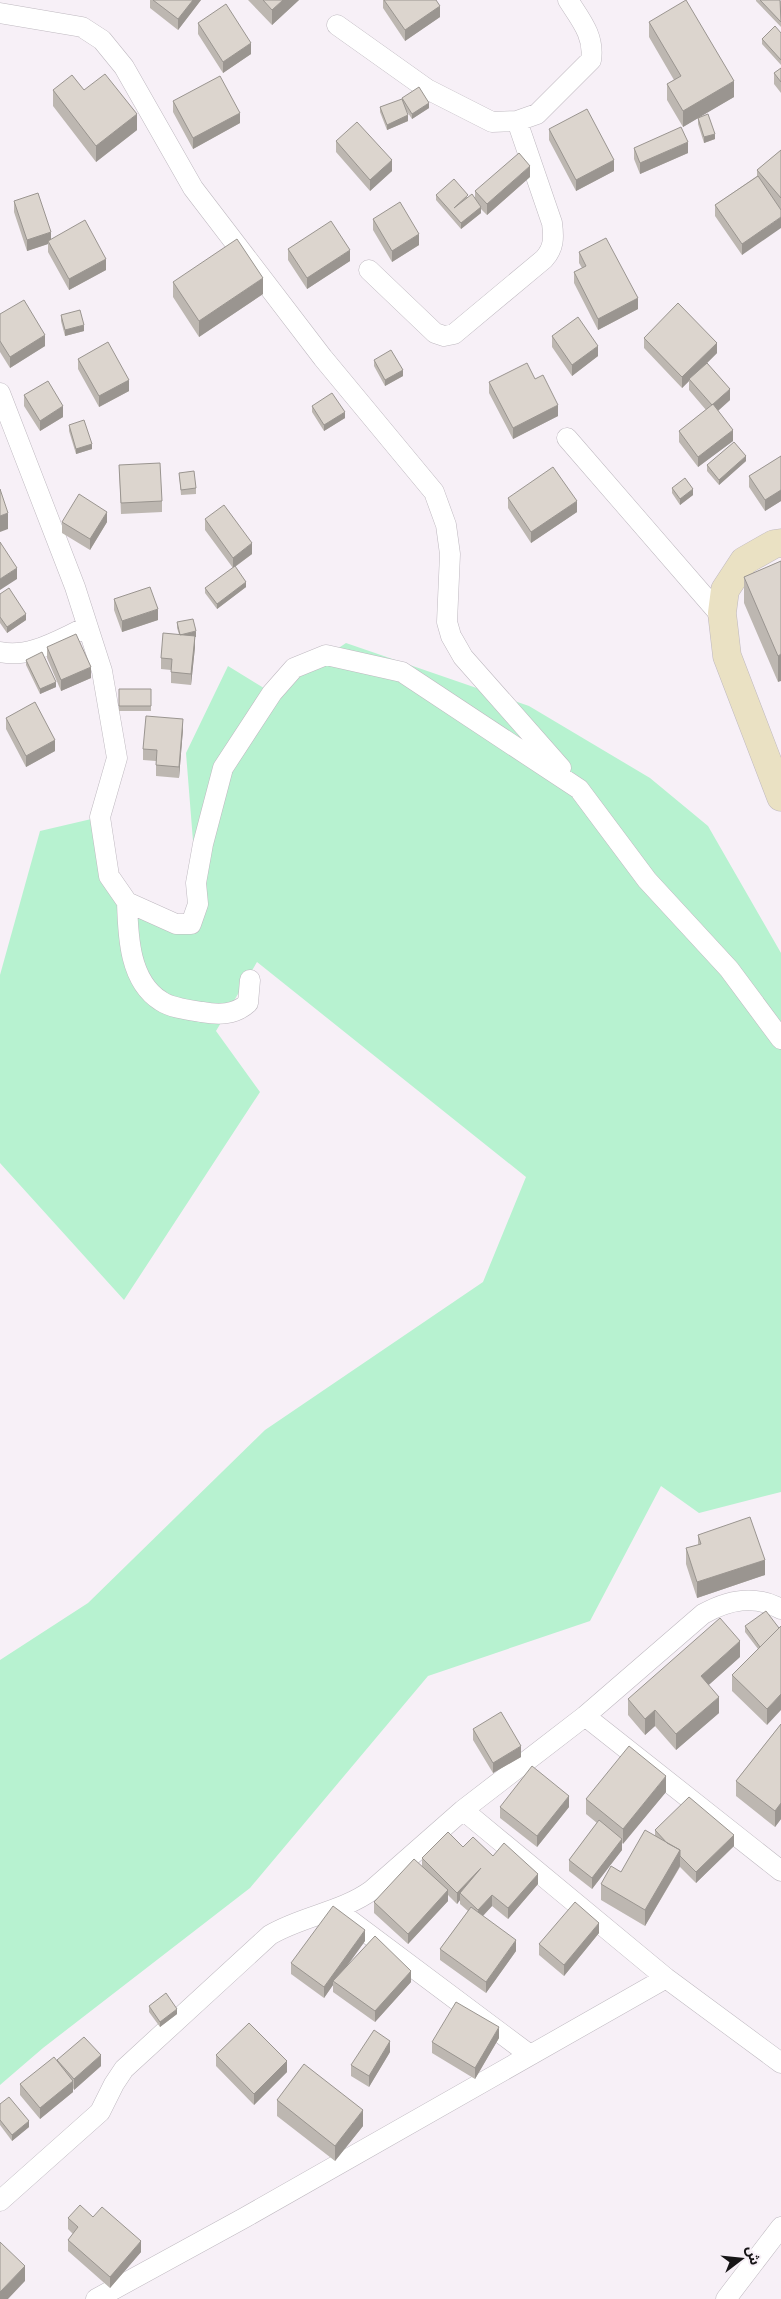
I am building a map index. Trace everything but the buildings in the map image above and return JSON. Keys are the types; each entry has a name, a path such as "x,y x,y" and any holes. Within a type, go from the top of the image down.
{"main road":[{"path":"779,546 744,561 725,590 723,618 727,656 781,797"}],"street":[{"path":"337,26 427,89 492,122 518,121 537,114 591,60 593,47 590,36 568,0"},
{"path":"0,14 82,27 102,40 124,67 193,188 322,358 434,492 446,525 450,554 447,622 451,636 463,657 579,789 648,880 730,969 781,1039"},
{"path":"369,270 435,333 444,336 454,334 544,259 551,251 554,237 552,224 518,121"},
{"path":"0,393 75,587 102,671 117,758 100,817 109,876 127,902 176,924 191,924 198,904 196,883 203,844 223,768 272,693 294,668 326,655 402,672 579,789"},
{"path":"567,438 723,618"},
{"path":"0,652 10,654 34,650 87,627"},
{"path":"127,902 128,939 136,969 148,989 162,1002 186,1010 215,1014 239,1011 248,1003 250,980"},
{"path":"0,2201 100,2112 124,2068 270,1935 290,1924 334,1908 372,1890 463,1810 585,1716 703,1614 721,1604 740,1600 760,1601 781,1609"},
{"path":"585,1716 781,1871"},
{"path":"463,1810 666,1978 781,2063"},
{"path":"334,1908 530,2055"},
{"path":"96,2299 253,2213 666,1978"},
{"path":"726,2299 781,2227"}],"green space":[{"path":"346,643 529,706 650,778 708,826 781,953 781,1492 699,1513 661,1486 590,1621 428,1676 250,1888 43,2048 0,2085 0,1660 88,1603 265,1430 483,1282 526,1177 257,962 216,1031 260,1092 124,1300 0,1163 0,975 40,831 100,817 109,876 176,924 198,904 186,753 228,666 272,693"}]}
